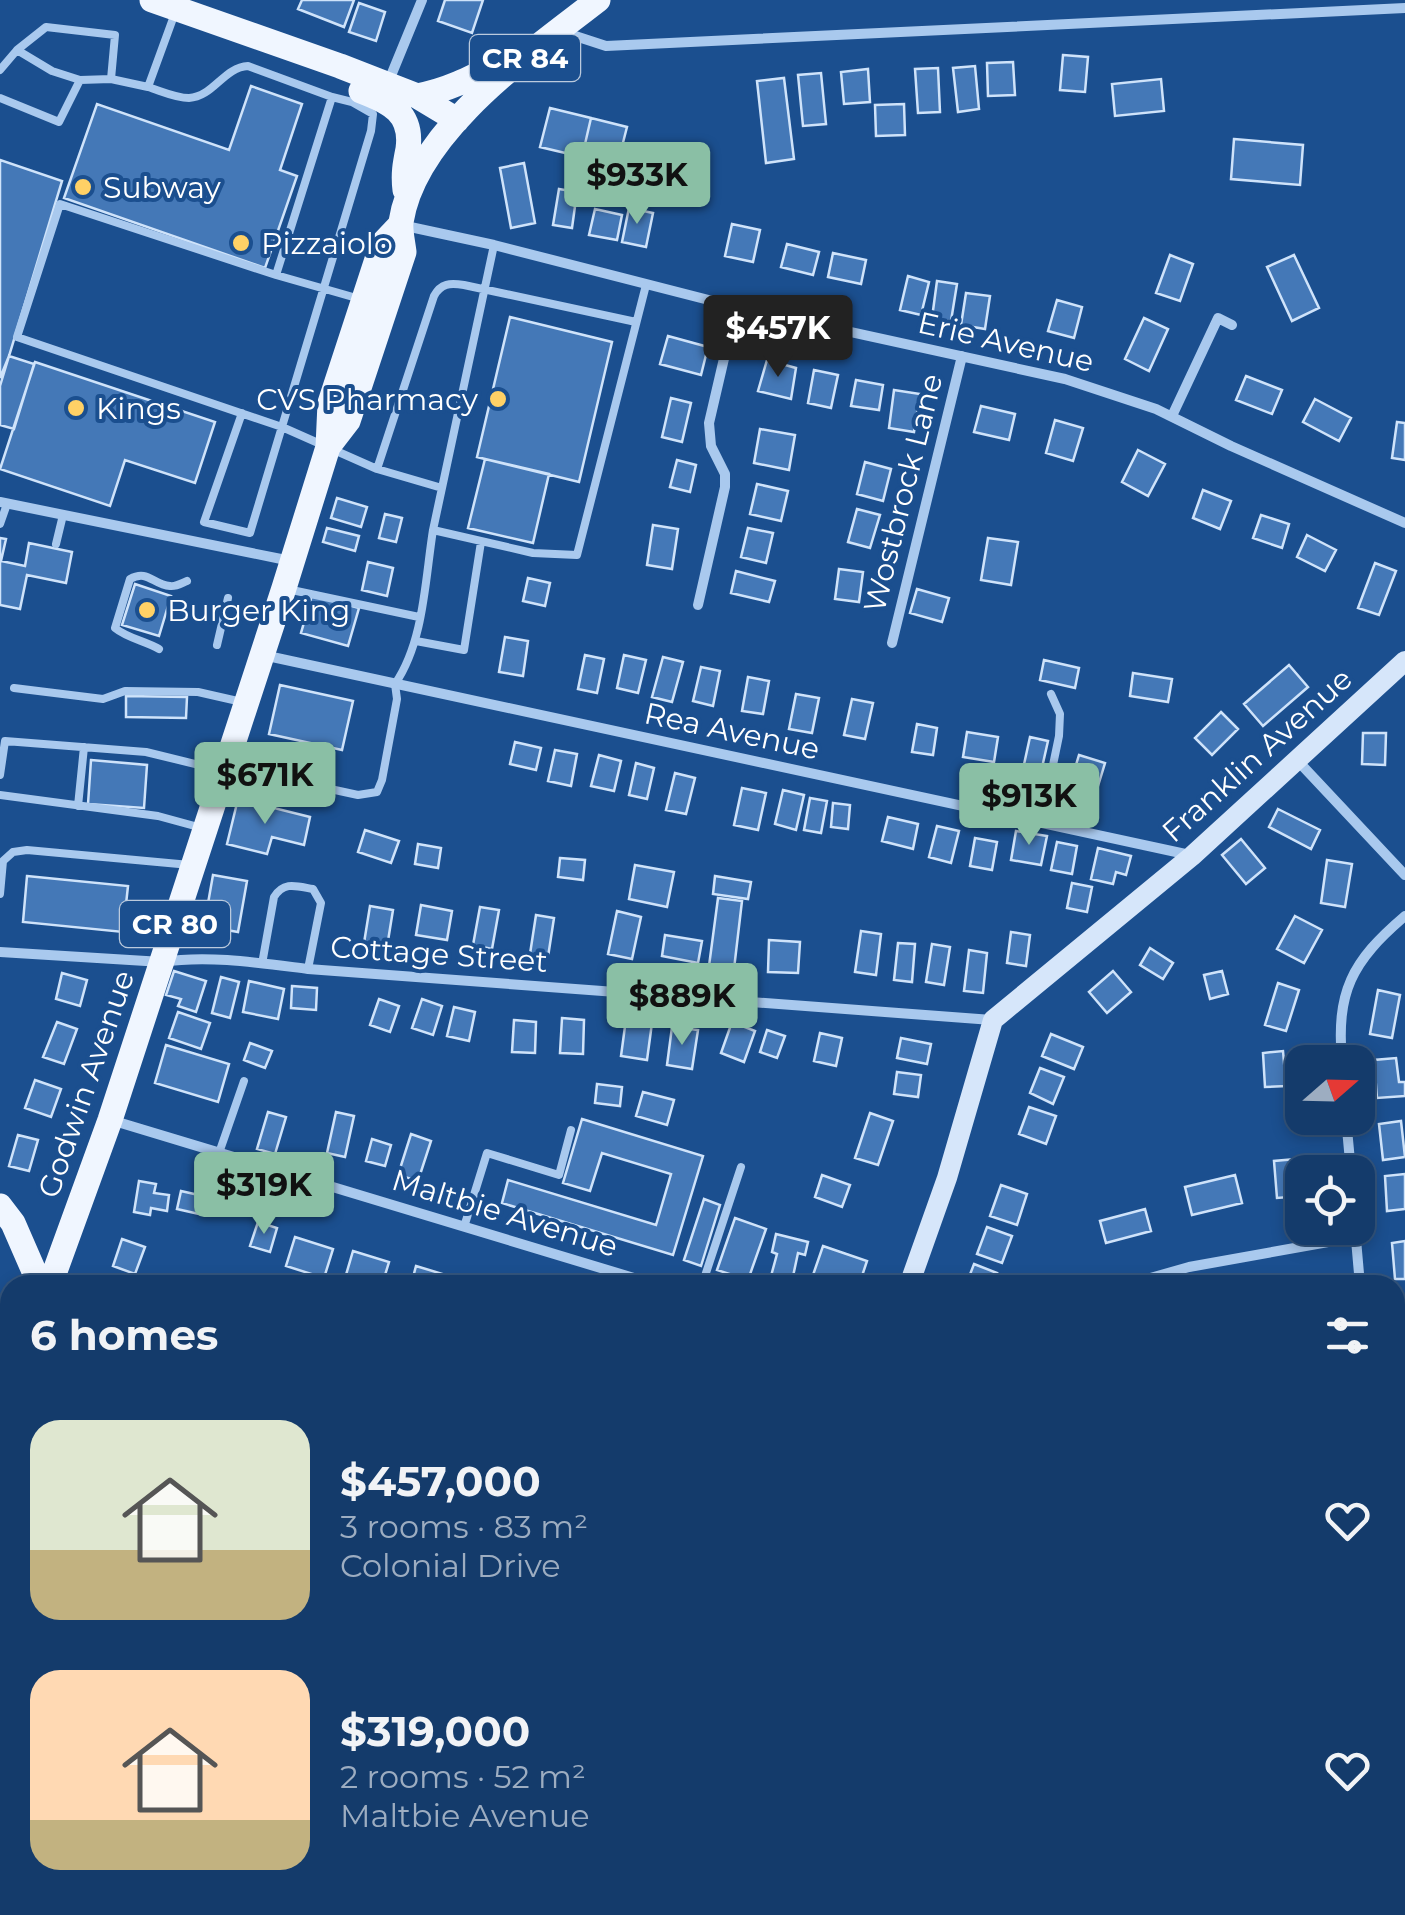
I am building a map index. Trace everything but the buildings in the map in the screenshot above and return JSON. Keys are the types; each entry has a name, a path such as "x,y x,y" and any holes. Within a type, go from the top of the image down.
{"main road":[{"name":"Godwin Avenue","path":"54,1275 110,1120 284,588 328,447 330,403 382,244 404,214 433,147 483,94 598,0"},
{"name":"CR 84","path":"170,3 417,96 457,120"},
{"path":"417,96 461,84 536,48"},
{"path":"340,66 350,86 385,100 403,118 409,142 402,170 404,214"},
{"name":"Godwin Avenue","path":"328,447 348,421 404,252 404,214"},
{"path":"0,1206 13,1223 36,1275"}],"street":[{"path":"387,84 422,0"},
{"path":"559,30 606,46 1405,8"},
{"name":"Erie Avenue","path":"404,214 494,244 646,284 1065,379 1111,393 1172,416 1405,523"},
{"path":"698,605 725,487 725,474 711,446 709,423 736,306"},
{"path":"1172,416 1218,318 1232,325"},
{"name":"Wostbrock Lane","path":"892,642 962,356"},
{"path":"4,503 292,561"},
{"name":"Rea Avenue","path":"262,655 1192,856"},
{"name":"Franklin Avenue","path":"993,1020 1192,856 1405,661"},
{"path":"1297,760 1405,875"},
{"path":"1340,1045 1346,992 1356,969 1368,950 1405,916"},
{"name":"Cottage Street","path":"0,952 262,964 993,1020"},
{"path":"913,1275 947,1178 993,1020"},
{"name":"Maltbie Avenue","path":"110,1120 624,1275"},
{"path":"1162,1275 1294,1245"},
{"path":"1357,1245 1359,1275"}],"lane":[{"path":"148,87 170,3"},
{"path":"0,70 16,50 46,27 115,35 111,78"},
{"path":"16,50 80,80 111,78 183,98 195,98 238,66 248,66 352,102 373,114 250,533 204,522 242,413"},
{"path":"0,98 59,122 80,80"},
{"path":"276,276 332,97"},
{"path":"364,300 276,276 60,204 17,337 282,427 377,469 442,488"},
{"path":"228,760 244,776 261,774 358,795 377,792 397,699 395,684 407,666 416,640 433,530 494,244"},
{"path":"377,469 437,291 446,284 636,322"},
{"path":"433,530 532,552 577,555 646,284"},
{"path":"0,524 4,503"},
{"path":"56,544 63,515"},
{"path":"225,548 233,529"},
{"path":"416,640 464,650 480,542"},
{"path":"158,650 114,628 130,579 142,575 170,586 187,582"},
{"path":"284,588 419,617"},
{"path":"217,645 228,598"},
{"path":"14,688 103,698 125,691 198,692 246,704"},
{"path":"1040,823 1060,714 1051,694"},
{"path":"0,775 5,741 228,760 246,754 261,774"},
{"path":"78,806 84,747"},
{"path":"0,795 158,816 206,829"},
{"path":"0,894 3,861 13,852 27,850 194,866"},
{"path":"262,964 274,897 280,889 292,885 312,889 321,903 308,969"},
{"path":"218,1154 244,1081"},
{"path":"464,1227 487,1153 559,1174 571,1130"},
{"path":"705,1275 741,1168"}],"place":[{"name":"Subway","path":"83,187"},
{"name":"Pizzaiolo","path":"241,243"},
{"name":"CVS Pharmacy","path":"498,399"},
{"name":"Kings","path":"76,408"},
{"name":"Burger King","path":"147,610"}]}
